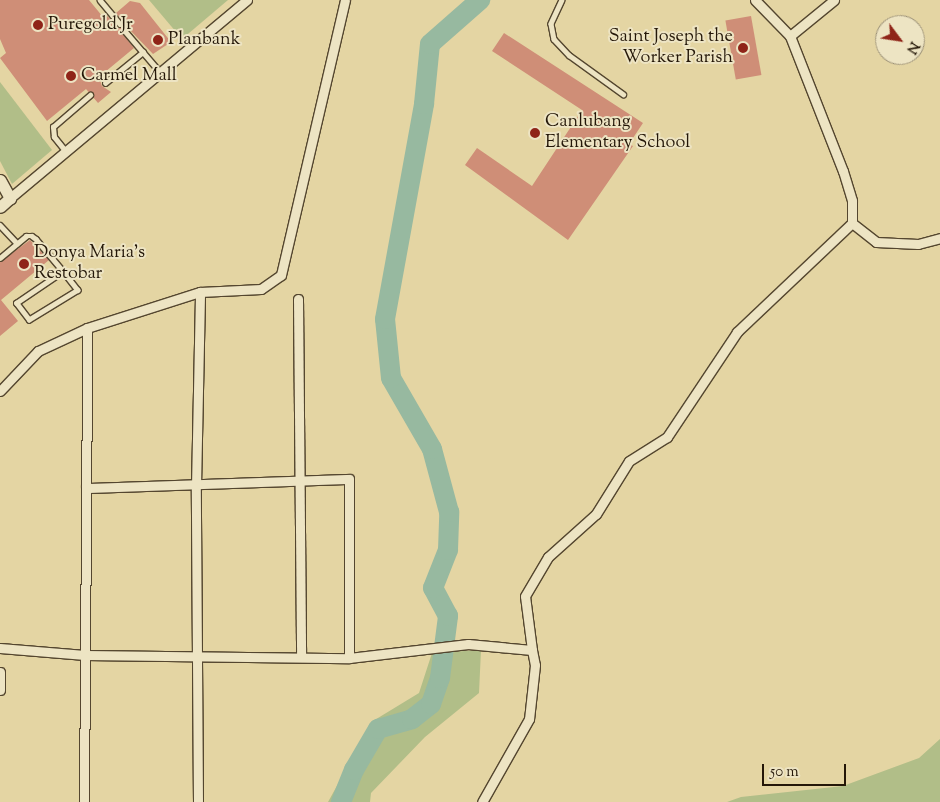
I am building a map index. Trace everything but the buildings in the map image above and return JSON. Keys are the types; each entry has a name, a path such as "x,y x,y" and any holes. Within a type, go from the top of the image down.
{"street":[{"path":"0,207 247,0"},
{"path":"0,391 38,351 87,328 200,292 261,289 281,275 345,0"},
{"path":"482,802 530,719 536,665 532,650 525,596 548,557 596,514 629,461 667,437 737,332 852,223 852,201 843,171 790,36 755,0"},
{"path":"790,36 834,0"},
{"path":"0,180 10,198"},
{"path":"852,223 876,242 918,244 940,238"},
{"path":"198,802 196,486 200,292"},
{"path":"298,299 301,657"},
{"path":"84,802 87,328"},
{"path":"86,488 196,486 349,479 349,658"},
{"path":"0,648 85,655 196,654 349,658 435,646 468,644 532,650"},
{"path":"0,672 0,690"}],"lane":[{"path":"100,0 120,24"},
{"path":"562,0 551,24 554,39 569,55 622,94"},
{"path":"125,31 161,73"},
{"path":"105,83 143,52"},
{"path":"66,152 54,137 53,127 90,95"},
{"path":"0,225 17,243"},
{"path":"0,258 17,243 32,236 63,271 77,293 33,319 25,318 16,306 18,302 63,271"}],"green space":[{"path":"149,0 228,0 182,39"},
{"path":"0,82 52,150 12,184 0,161"},
{"path":"481,650 479,693 425,737 371,793 370,802 328,802 373,721 419,693 432,653"},
{"path":"940,739 940,802 727,802 741,797 843,786 919,758"}],"waterway":[{"path":"341,802 354,770 378,729 412,719 431,704 440,678 448,616 433,588 448,550 449,512 432,449 391,378 385,319 424,104 430,44 480,0"}],"place":[{"name":"Puregold Jr","path":"38,25"},
{"name":"Planbank","path":"158,40"},
{"name":"Saint Joseph the Worker Parish","path":"743,48"},
{"name":"Carmel Mall","path":"71,76"},
{"name":"Canlubang Elementary School","path":"535,133"},
{"name":"Donya Maria's Restobar","path":"24,264"}]}
